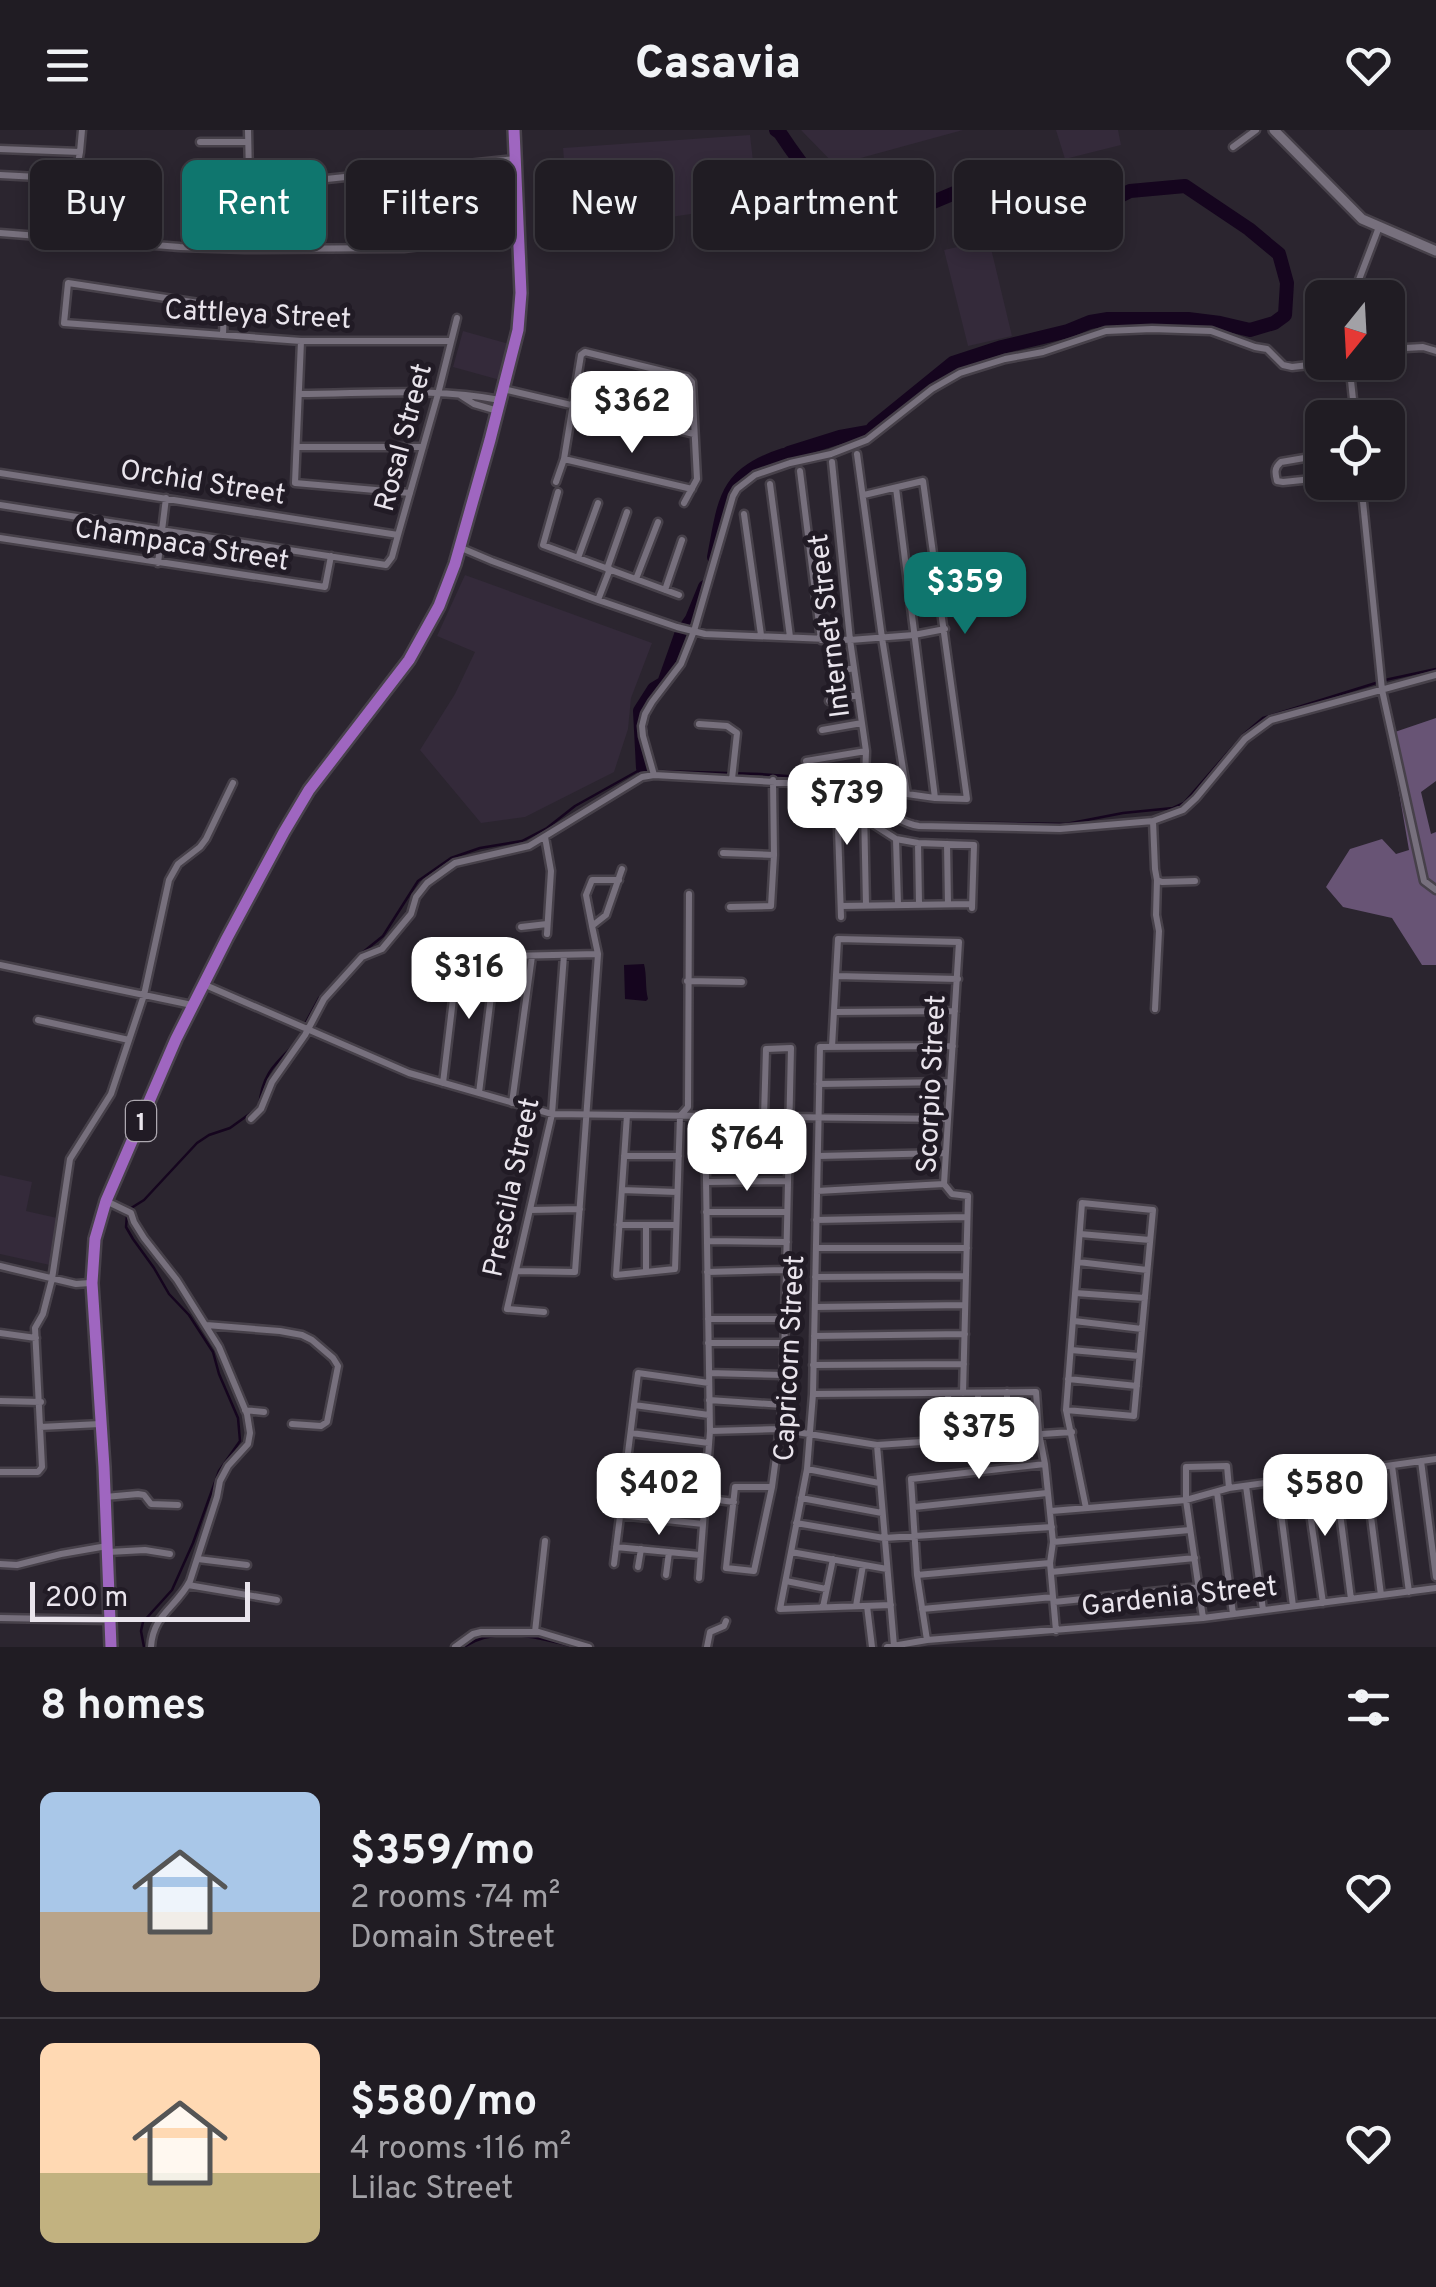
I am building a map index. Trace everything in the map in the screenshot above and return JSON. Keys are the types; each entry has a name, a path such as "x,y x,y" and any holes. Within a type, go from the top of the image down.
{"highway":[{"name":"1","path":"111,1647 92,1284 95,1239 106,1200 192,1005 284,832 305,797 410,660 438,606 460,547 518,330 520,233 514,130"}],"street":[{"path":"79,160 82,130"},
{"path":"248,130 250,176 253,184 260,186 516,159"},
{"path":"1234,147 1256,130"},
{"path":"1274,130 1362,219 1436,251"},
{"path":"200,142 247,142"},
{"path":"0,149 80,152"},
{"path":"0,175 30,177"},
{"path":"1359,280 1378,227"},
{"path":"0,234 246,249 404,248 520,233"},
{"name":"Cattleya Street","path":"224,307 68,282 64,323 301,342 450,341"},
{"path":"223,335 224,307 238,309"},
{"name":"Rosal Street","path":"331,556 386,565 392,557 456,318"},
{"path":"654,775 642,726 644,714 682,664 733,496 737,488 755,475 866,440 932,388 960,373 1106,331 1211,331 1267,349 1284,366 1305,365"},
{"path":"301,342 296,483 410,493"},
{"path":"1405,348 1423,347 1436,352"},
{"path":"556,482 584,352 687,377 692,382 697,479 684,503"},
{"path":"299,394 438,394 459,395 474,404 500,400 572,405 694,434"},
{"path":"297,447 422,448"},
{"path":"857,454 907,794 967,799 923,481 864,494"},
{"path":"1305,458 1282,462 1275,472 1277,481 1305,480"},
{"path":"564,459 692,489"},
{"name":"Internet Street","path":"832,462 866,750 866,905"},
{"path":"800,471 821,640"},
{"name":"Orchid Street","path":"0,473 398,536"},
{"path":"770,484 790,637"},
{"path":"896,488 935,798"},
{"path":"558,492 542,545 678,594"},
{"path":"158,564 166,498"},
{"path":"1363,500 1382,690 1424,881 1436,890"},
{"path":"578,558 598,503"},
{"path":"0,505 331,556"},
{"path":"598,600 627,512"},
{"path":"744,514 761,635"},
{"path":"636,579 658,522"},
{"name":"Champaca Street","path":"0,538 325,587 331,556"},
{"path":"665,590 682,540"},
{"path":"460,547 598,600 705,634 850,640 945,629"},
{"path":"835,672 854,668"},
{"path":"251,1120 324,999 362,957 382,949 411,914 416,896 427,883 455,863 529,846 642,777 732,776 835,784 860,790 906,824 919,826 1060,830 1153,821 1183,810 1244,739 1271,720 1436,675"},
{"path":"830,701 858,695"},
{"path":"698,724 728,726 736,733 732,776"},
{"path":"822,730 862,724"},
{"path":"806,761 866,750"},
{"path":"730,907 771,906 773,780"},
{"path":"0,1472 38,1472 42,1467 35,1328 43,1314 52,1278 70,1158 111,1094 144,995 173,870 206,840 233,783"},
{"path":"841,916 837,799 864,809"},
{"path":"840,906 972,906 974,845 896,839 864,819"},
{"path":"1153,821 1159,931 1155,1010"},
{"path":"545,837 551,871 546,934"},
{"path":"896,839 898,904"},
{"path":"918,843 920,904"},
{"path":"947,844 948,904"},
{"path":"723,854 774,855"},
{"path":"592,926 606,915 622,870"},
{"path":"516,1271 576,1272 598,954 586,896 592,880 619,880"},
{"path":"1158,880 1195,881"},
{"path":"627,1115 616,1275 675,1269 680,1116 688,1107 689,894"},
{"path":"521,926 547,924"},
{"name":"Scorpio Street","path":"836,976 838,939 960,942 944,1184 952,1194 968,1196 968,1217"},
{"path":"443,1083 458,956 598,954"},
{"name":"Prescila Street","path":"544,1312 507,1309 552,1114 564,955"},
{"path":"479,1093 496,956"},
{"path":"512,1102 532,956"},
{"path":"0,965 192,1005"},
{"path":"952,1046 832,1047 836,976 958,980"},
{"path":"687,981 742,982"},
{"path":"203,984 408,1073 552,1114 948,1119"},
{"path":"834,1012 955,1011"},
{"path":"38,1020 129,1040"},
{"name":"Capricorn Street","path":"823,1608 780,1609 806,1469 813,1394 820,1047 832,1047"},
{"path":"764,1117 766,1049 791,1048 783,1405 772,1487 754,1570 726,1568 736,1487 772,1487"},
{"path":"819,1084 950,1082"},
{"path":"698,1578 710,1431 705,1116"},
{"path":"706,1154 789,1153"},
{"path":"818,1156 944,1154"},
{"path":"624,1156 678,1156"},
{"path":"706,1182 788,1180"},
{"path":"817,1191 944,1184"},
{"path":"622,1190 678,1192"},
{"path":"106,1200 128,1211 205,1324 244,1410 250,1433 248,1444 220,1481 188,1585 154,1626 151,1647"},
{"path":"1066,1410 1134,1416 1153,1210 1082,1203 1066,1410 1086,1508"},
{"path":"530,1210 580,1209"},
{"path":"706,1212 787,1212"},
{"path":"816,1220 968,1217 963,1393"},
{"path":"619,1225 676,1224"},
{"path":"646,1225 646,1272"},
{"path":"1080,1234 1150,1240"},
{"path":"707,1241 787,1242"},
{"path":"816,1248 967,1248"},
{"path":"1078,1262 1147,1270"},
{"path":"0,1266 76,1284 92,1284"},
{"path":"707,1272 786,1270"},
{"path":"815,1277 966,1276"},
{"path":"1075,1293 1144,1298"},
{"path":"815,1307 965,1306"},
{"path":"708,1319 785,1319"},
{"path":"1073,1321 1142,1329"},
{"path":"205,1324 302,1335 334,1358 339,1370 327,1422 320,1426 292,1424"},
{"path":"0,1333 36,1338"},
{"path":"814,1336 964,1334"},
{"path":"708,1344 784,1343"},
{"path":"1071,1350 1140,1356"},
{"path":"814,1366 964,1364"},
{"path":"614,1564 638,1373 709,1383"},
{"path":"709,1373 784,1375"},
{"path":"1068,1378 1137,1386"},
{"path":"978,1392 979,1438"},
{"path":"1006,1392 1007,1437"},
{"path":"813,1394 1036,1392 1052,1527 1050,1568 1056,1630"},
{"path":"948,1393 950,1441"},
{"path":"0,1400 40,1402"},
{"path":"709,1400 783,1405"},
{"path":"634,1406 710,1415"},
{"path":"244,1410 264,1412"},
{"path":"40,1428 100,1424"},
{"path":"710,1431 778,1429 877,1446 1072,1432"},
{"path":"630,1433 709,1443"},
{"path":"877,1446 891,1647"},
{"path":"1050,1511 1186,1500 1229,1488 1436,1459"},
{"path":"627,1460 707,1470"},
{"path":"1421,1462 1436,1577"},
{"path":"926,1640 917,1575 912,1479 1044,1464"},
{"path":"1204,1618 1186,1500 1186,1467 1227,1466 1229,1488"},
{"path":"1392,1466 1409,1592"},
{"path":"806,1469 879,1483"},
{"path":"1364,1470 1381,1595"},
{"path":"1335,1474 1351,1599"},
{"path":"1305,1478 1323,1602"},
{"path":"1277,1482 1294,1606"},
{"path":"1246,1486 1263,1610"},
{"path":"623,1488 734,1502"},
{"path":"1216,1492 1234,1614"},
{"path":"914,1508 1047,1493"},
{"path":"105,1497 138,1494 152,1504 178,1504"},
{"path":"801,1498 882,1512"},
{"path":"620,1515 702,1524"},
{"path":"796,1524 884,1538 1052,1527"},
{"path":"1053,1542 1190,1530"},
{"path":"535,1632 545,1542"},
{"path":"616,1547 700,1556"},
{"path":"0,1564 17,1565 108,1549 170,1554"},
{"path":"638,1567 641,1549"},
{"path":"666,1576 669,1552"},
{"path":"791,1552 887,1570"},
{"path":"917,1575 1194,1558"},
{"path":"198,1559 247,1566"},
{"path":"833,1560 823,1608 890,1604"},
{"path":"856,1606 863,1565"},
{"path":"786,1581 826,1589"},
{"path":"188,1585 277,1600"},
{"path":"922,1608 1199,1587"},
{"name":"Gardenia Street","path":"891,1647 926,1640 1204,1618 1436,1588"},
{"path":"866,1606 872,1647"},
{"path":"0,1618 111,1620"},
{"path":"707,1647 710,1632 726,1621"},
{"path":"454,1647 481,1632 535,1632 589,1647"}],"shaded area":[{"path":"801,130 963,130 853,160 830,160"},
{"path":"1056,130 1118,130 1121,145 1065,159"},
{"path":"750,135 753,160 693,160 693,214 673,217 673,160 564,160 563,148"},
{"path":"944,250 991,250 1012,336 968,346"},
{"path":"463,331 509,344 500,380 453,367"},
{"path":"465,575 652,643 631,698 628,729 614,772 525,817 481,823 420,750 455,694 475,652 437,636"},
{"path":"1436,718 1436,781 1421,792 1431,834 1436,832 1436,965 1422,965 1392,918 1343,907 1326,887 1350,849 1382,839 1396,854 1409,850 1389,734"},
{"path":"644,964 648,999 625,999 624,965"},
{"path":"0,1175 32,1182 26,1211 57,1218 50,1265 0,1254"}],"waterway":[{"path":"776,130 816,182 858,225 914,210 976,184 1108,202 1130,191 1185,186 1279,254 1287,283 1285,315 1274,323 1250,330 1188,319 1090,322 953,363 873,428"},
{"path":"789,453 868,432"},
{"path":"714,557 725,505 738,481 749,471 784,455"},
{"path":"643,768 640,711 654,689 664,683 681,635 705,587"},
{"path":"1385,680 1436,669"},
{"path":"874,793 899,816 918,822 1066,824 1173,808 1184,803 1243,735 1263,718 1379,682"},
{"path":"362,953 383,936 418,881 451,858 522,841 575,806 643,768 649,769"},
{"path":"658,771 760,774 858,784"},
{"path":"305,1024 319,998 356,959"},
{"path":"144,1647 143,1622 172,1590 219,1471 240,1441 238,1418 213,1352 133,1239 126,1227 128,1210 144,1200 197,1143 230,1128 259,1107 266,1078 296,1043"},
{"path":"464,1647 476,1640 504,1635 575,1647"}]}
